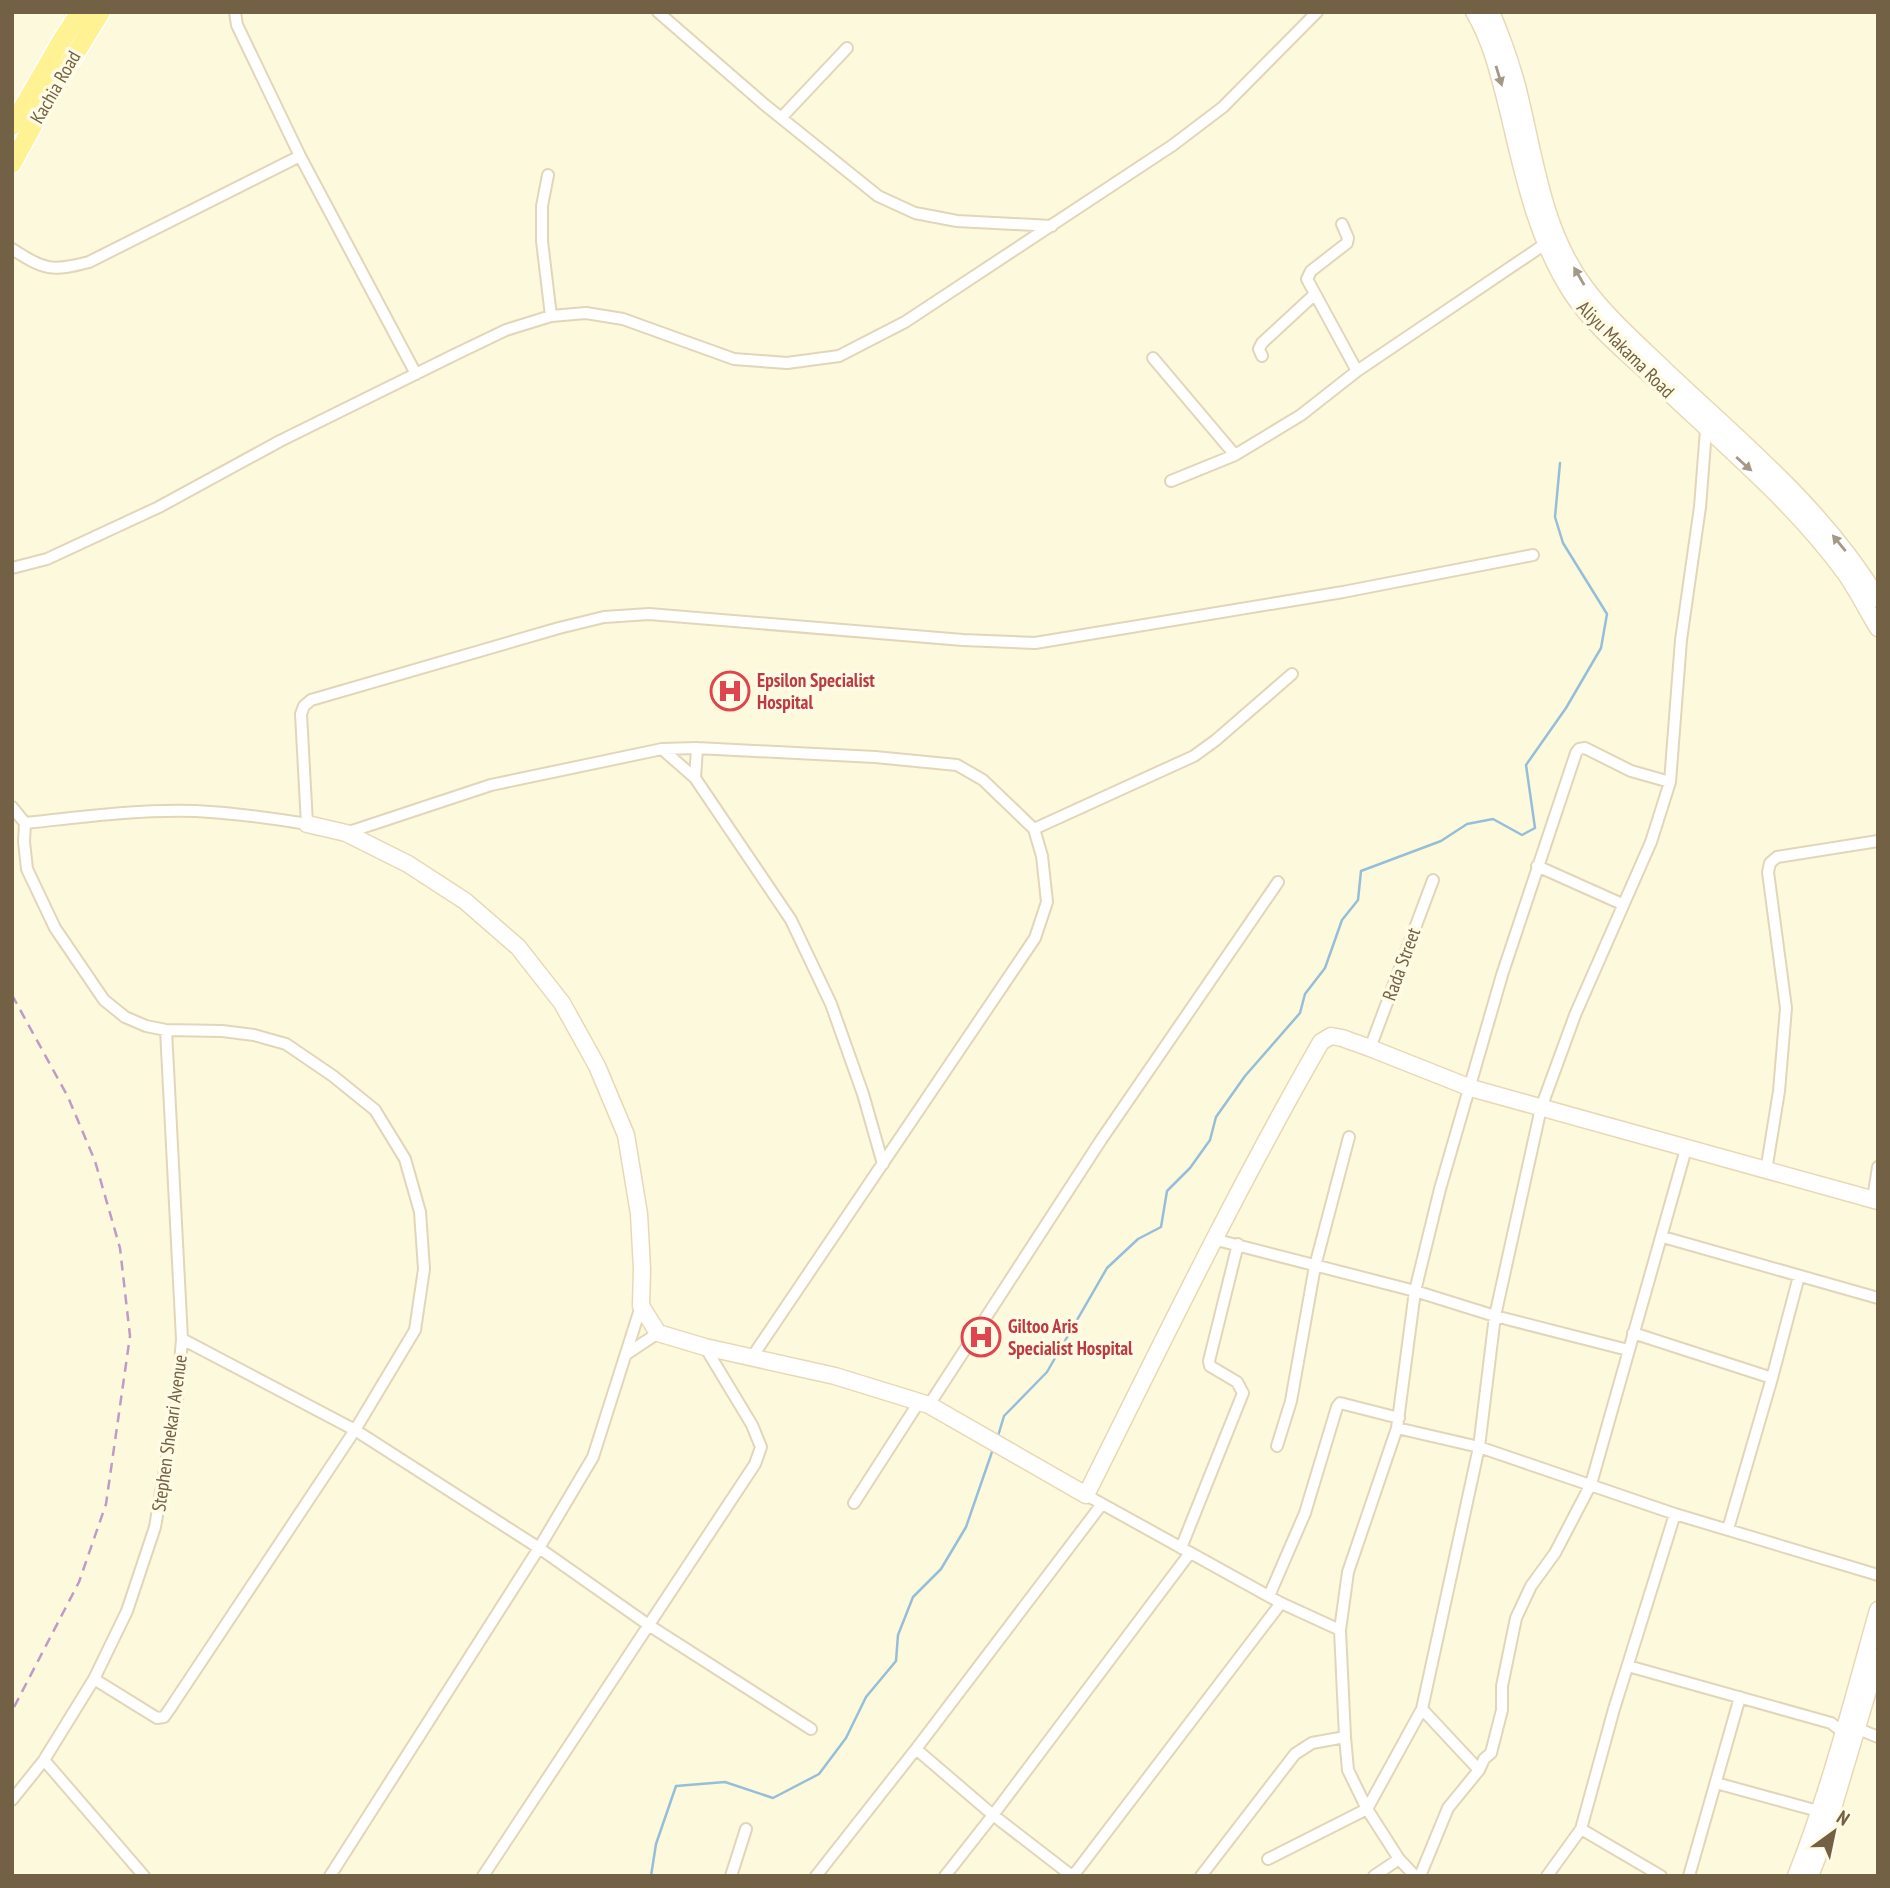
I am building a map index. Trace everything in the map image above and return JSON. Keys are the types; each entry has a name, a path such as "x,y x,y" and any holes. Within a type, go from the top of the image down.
{"main road":[{"name":"Kachia Road","path":"12,126 80,12"},
{"name":"Kachia Road","path":"12,164 48,98 101,12"}],"street":[{"path":"235,12 237,25 300,156 416,374"},
{"path":"658,12 781,118 878,196 915,213 957,221 1052,226"},
{"path":"12,568 47,559 159,507 280,441 506,330 551,316 586,313 623,319 734,359 787,363 839,356 905,322 1173,145 1223,107 1317,12"},
{"name":"Aliyu Makama Road","path":"1474,12 1514,105 1557,237 1583,285 1676,390 1706,429 1773,490 1811,532 1846,574 1878,628"},
{"name":"Aliyu Makama Road","path":"1490,12 1503,40 1536,220 1545,243 1572,293 1602,330 1784,480 1823,522 1858,566 1878,599"},
{"path":"781,118 847,48"},
{"path":"12,249 37,265 48,268 65,268 89,262 300,156"},
{"path":"548,175 542,206 542,241 551,316"},
{"path":"1342,224 1348,238 1345,246 1307,275 1307,279 1357,371"},
{"path":"1171,481 1235,455 1301,415 1357,371 1545,243"},
{"path":"1262,356 1259,349 1262,342 1315,294"},
{"path":"1153,358 1235,455"},
{"path":"1268,1859 1367,1810 1422,1709 1479,1447 1495,1316 1541,1108 1575,1015 1651,842 1670,782 1681,640 1700,507 1706,429"},
{"path":"307,824 301,714 304,706 311,700 604,617 649,614 963,640 1034,643 1343,592 1533,555"},
{"path":"1034,829 1194,756 1292,674"},
{"path":"346,833 491,785 662,749 697,748 875,757 957,765 983,780 1034,829 1042,856 1047,902 1035,937 752,1357"},
{"path":"695,778 697,748"},
{"path":"1670,782 1631,771 1585,748 1579,749 1502,975 1440,1189 1415,1291 1398,1423 1349,1572 1340,1630 1348,1770 1367,1810 1399,1858 1417,1876 1448,1808 1479,1770 1484,1759 1491,1754 1502,1710 1502,1686 1516,1618 1531,1586 1555,1553 1591,1484 1686,1149"},
{"path":"662,749 695,778 791,920 831,1004 863,1094 883,1164"},
{"path":"12,807 24,823 27,869 55,928 104,1000 125,1017 146,1026 166,1030 222,1031 254,1035 286,1044 375,1110 405,1159 420,1212 424,1269 415,1330 355,1430 164,1717 157,1718 94,1679"},
{"path":"24,823 131,813 195,811 262,817 346,833 408,864 465,901 518,947 562,1003 597,1066 626,1135 639,1214 641,1306 593,1457 539,1548 330,1876"},
{"path":"1766,1171 1779,1091 1786,1008 1768,872 1770,863 1777,857 1878,841"},
{"path":"1538,866 1622,904"},
{"name":"Rada Street","path":"1370,1048 1433,880"},
{"path":"854,1503 1278,882"},
{"name":"Stephen Shekari Avenue","path":"12,1800 44,1760 94,1679 127,1611 155,1527 177,1400 182,1339 166,1030"},
{"path":"1086,1495 1213,1239 1269,1134 1321,1042 1331,1036 1370,1048 1471,1088 1875,1200 1878,1167"},
{"path":"1277,1446 1291,1401 1315,1266 1349,1137"},
{"path":"1662,1237 1878,1298"},
{"path":"1213,1239 1628,1350"},
{"path":"945,1876 993,1815 1186,1551 1243,1393 1237,1382 1210,1366 1209,1361 1238,1244"},
{"path":"1728,1529 1799,1276"},
{"path":"641,1306 658,1333 705,1347 835,1376 924,1404 1281,1604 1340,1630"},
{"path":"1633,1332 1772,1378"},
{"path":"628,1353 658,1333"},
{"path":"182,1339 355,1430 539,1548 650,1626 811,1729"},
{"path":"482,1876 755,1464 761,1447 752,1425 705,1347"},
{"path":"725,1381 729,1352"},
{"path":"1269,1596 1305,1513 1340,1404 1479,1447 1675,1514 1878,1575"},
{"path":"816,1876 1102,1504"},
{"path":"1547,1876 1581,1829 1675,1514"},
{"path":"916,1749 993,1815 1073,1876 1281,1604"},
{"path":"1810,1876 1822,1845 1878,1610"},
{"path":"1796,1876 1818,1811 1878,1657"},
{"path":"1628,1666 1878,1737"},
{"path":"1689,1876 1740,1697"},
{"path":"1422,1709 1479,1770"},
{"path":"1201,1876 1295,1754 1312,1743 1345,1737"},
{"path":"44,1760 144,1876"},
{"path":"1716,1783 1818,1811"},
{"path":"731,1876 746,1829"},
{"path":"1581,1829 1661,1876"},
{"path":"1374,1876 1399,1858"}],"waterway":[{"path":"998,1436 1004,1416 1047,1372 1107,1268 1138,1239 1161,1227 1167,1191 1190,1168 1210,1140 1216,1117 1245,1076 1300,1013 1305,994 1325,968 1342,920 1358,900 1361,871 1441,841 1467,824 1493,819 1522,835 1535,828 1526,765 1566,708 1601,648 1607,614 1563,543 1555,517 1560,463"},
{"path":"651,1876 656,1844 676,1786 725,1782 773,1798 819,1774 846,1738 866,1697 896,1661 898,1635 913,1597 941,1569 966,1527 993,1449"}],"railway":[{"path":"12,995 68,1097 95,1161 120,1248 130,1336 106,1504 79,1582 12,1711"}],"place":[{"name":"Epsilon Specialist Hospital","path":"730,691"},
{"name":"Giltoo Aris Specialist Hospital","path":"981,1337"}]}
